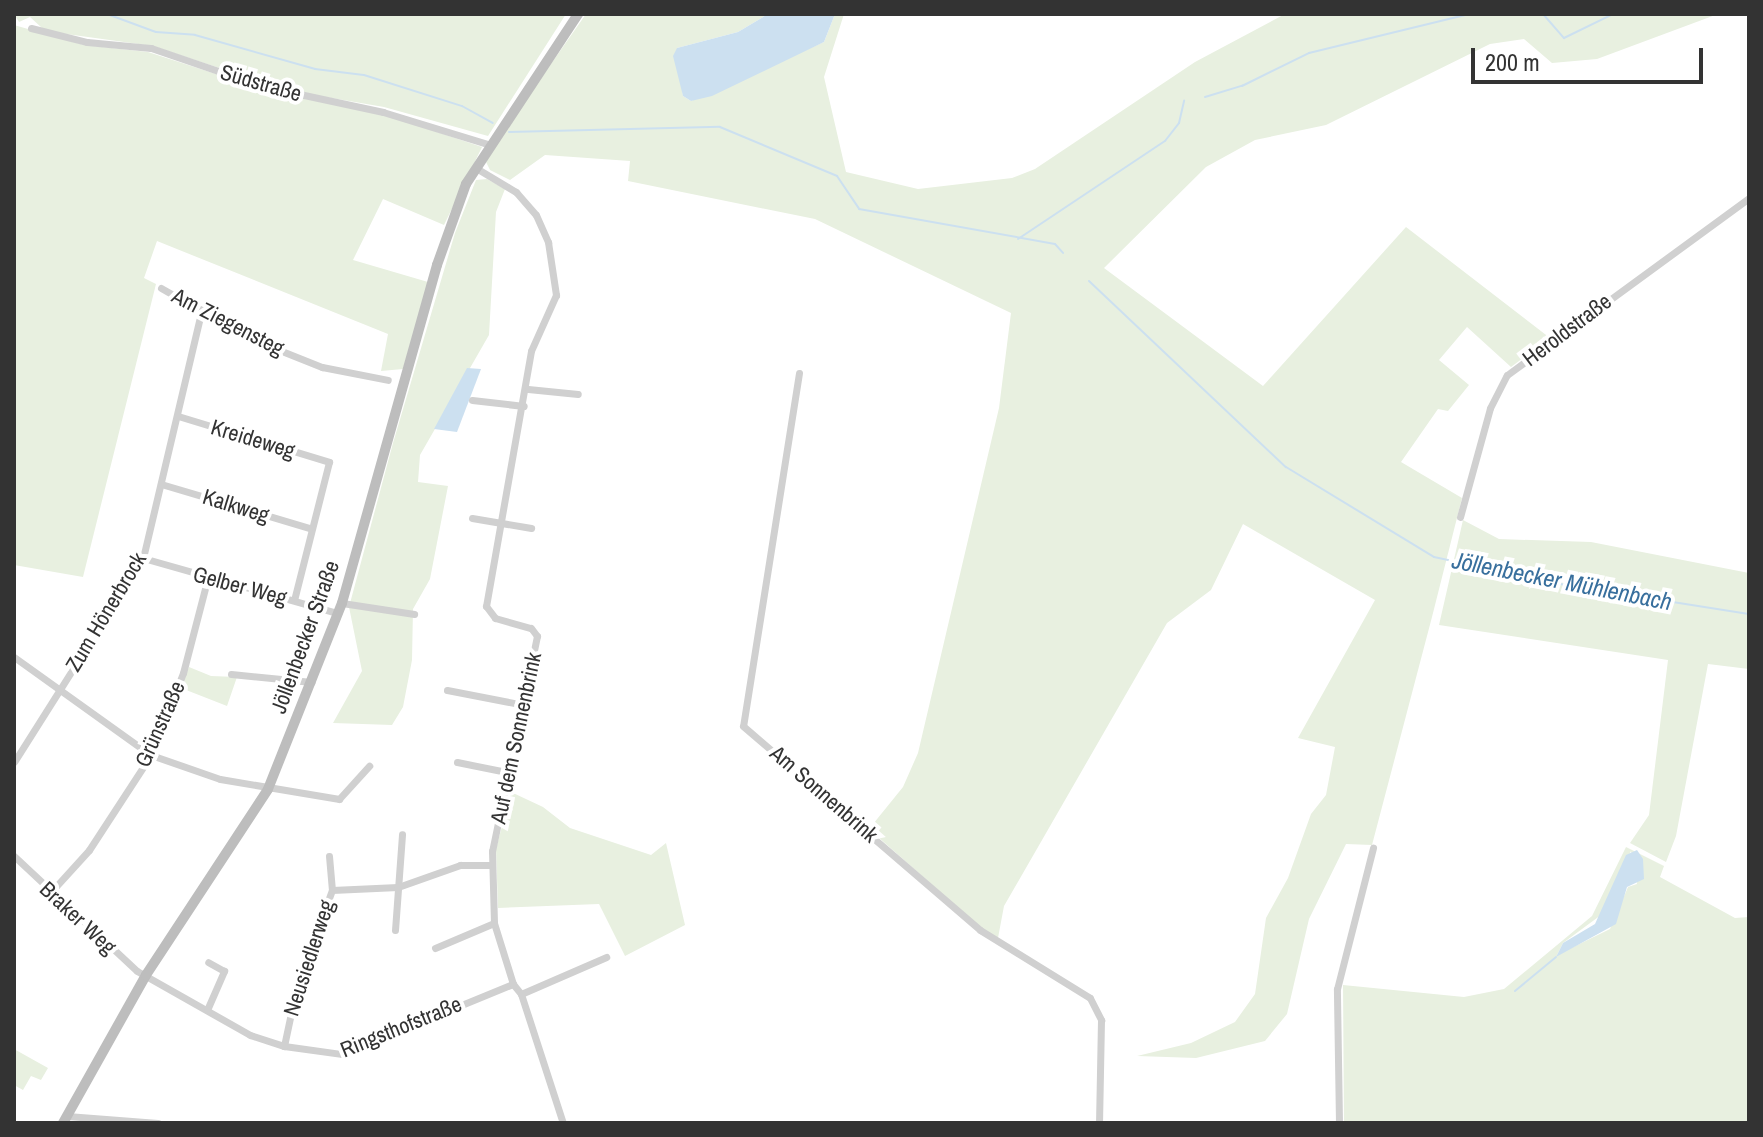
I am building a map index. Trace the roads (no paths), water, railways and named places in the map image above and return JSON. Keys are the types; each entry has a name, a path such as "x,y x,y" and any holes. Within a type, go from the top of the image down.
{"main road":[{"name":"Jöllenbecker Straße","path":"65,1119 146,975 268,789 340,608 437,265 476,168 578,14"}],"street":[{"name":"Südstraße","path":"31,28 87,42 151,48 262,86 383,112 491,145"},
{"name":"Auf dem Sonnenbrink","path":"476,168 525,201 550,250 556,295 531,351 528,389 486,606 495,618 531,628 537,636 491,865 494,923 513,984"},
{"name":"Heroldstraße","path":"1460,517 1490,408 1507,375 1749,198"},
{"name":"Am Ziegensteg","path":"161,288 249,338 322,367 388,380"},
{"name":"Zum Hönerbrock","path":"14,762 143,558 202,309"},
{"name":"Am Sonnenbrink","path":"799,373 740,719 980,930 1090,998 1101,1020 1099,1123"},
{"path":"528,389 578,394"},
{"path":"472,400 524,406"},
{"name":"Kreideweg","path":"178,416 329,462 310,528"},
{"name":"Kalkweg","path":"161,484 310,528"},
{"path":"472,518 531,528"},
{"path":"294,600 310,528"},
{"name":"Gelber Weg","path":"143,558 294,600 340,608 414,614"},
{"name":"Grünstraße","path":"50,893 89,850 151,755 183,673 208,577"},
{"path":"14,657 151,755 268,789 339,799 369,766"},
{"path":"231,674 312,682"},
{"path":"447,690 524,705"},
{"path":"457,762 511,773"},
{"path":"395,930 402,834"},
{"path":"1339,1123 1337,989 1373,848"},
{"name":"Braker Weg","path":"14,856 50,893 146,975"},
{"path":"329,856 332,890"},
{"name":"Neusiedlerweg","path":"284,1046 297,985 332,890 398,887 460,865 491,865"},
{"path":"435,948 494,923"},
{"path":"521,994 606,957"},
{"path":"207,1010 224,971 208,962"},
{"name":"Ringsthofstraße","path":"146,975 207,1010 284,1046 342,1054 513,984"},
{"path":"513,984 521,994 563,1123"},
{"path":"65,1119 158,1123"}],"water":[{"path":"768,14 835,14 824,42 712,96 691,101 683,96 673,56 677,48 738,32"},
{"path":"467,368 481,369 457,432 434,429"},
{"path":"1637,850 1643,859 1644,879 1627,887 1616,924 1556,957 1563,943 1595,924 1626,855"}],"waterway":[{"path":"107,14 156,32 195,35 315,69 364,75 462,106 493,123"},
{"path":"1205,97 1242,86 1309,53 1469,14"},
{"path":"1543,14 1564,38 1613,14"},
{"path":"1018,239 1165,141 1179,123 1184,101"},
{"path":"509,132 720,127 837,176 859,209 1055,244 1063,253"},
{"name":"Jöllenbecker Mühlenbach","path":"1089,281 1286,467 1434,557 1565,585 1749,614"},
{"path":"1515,991 1556,957"}]}
